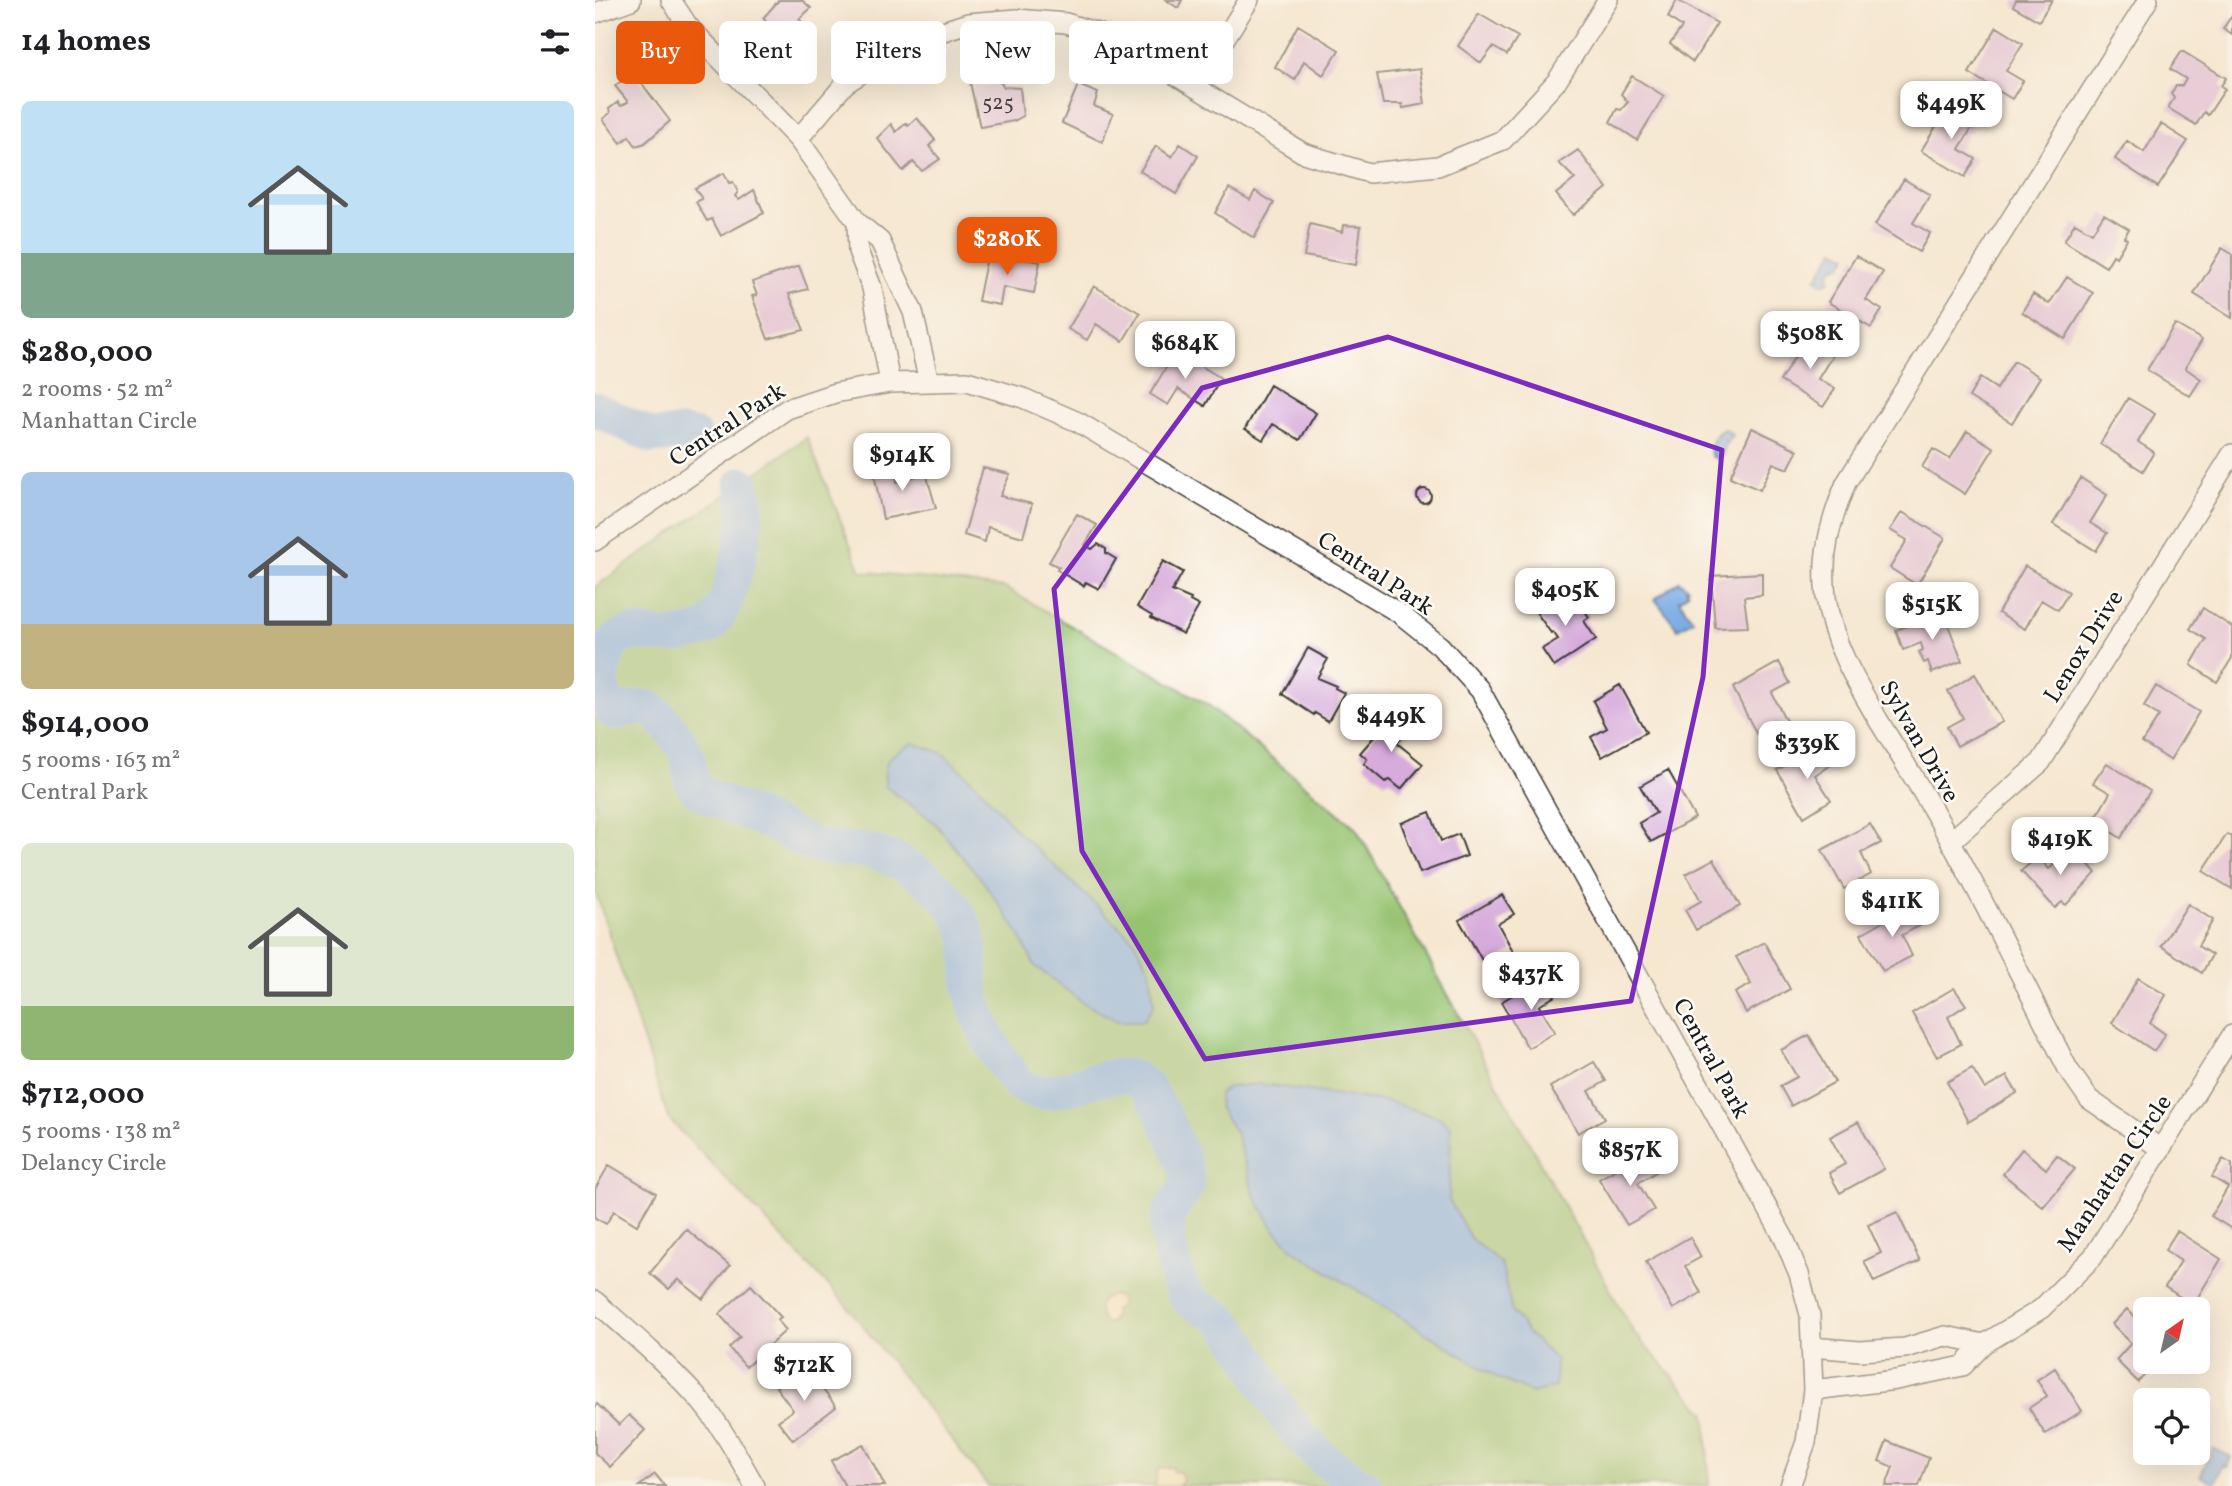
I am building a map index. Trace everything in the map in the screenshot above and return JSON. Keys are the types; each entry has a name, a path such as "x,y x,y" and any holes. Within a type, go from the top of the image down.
{"street":[{"path":"595,13 631,0"},
{"path":"671,0 688,26 798,139 857,222 880,241 913,312 929,382"},
{"path":"1195,86 1249,0"},
{"path":"798,139 845,84 909,42 968,23 1017,19 1066,23 1117,39 1303,153 1369,173 1438,166 1503,140 1557,82 1608,0"},
{"name":"Sylvan Drive","path":"2148,0 1846,483 1834,511 1825,547 1826,598 1839,647 1867,700 1951,841 2068,1069 2089,1099 2161,1149"},
{"path":"857,222 858,251 872,288 890,383"},
{"name":"Central Park","path":"595,541 787,409 835,393 890,383 967,381 1023,398 1078,422 1399,613 1440,646 1480,690 1784,1238 1799,1273 1810,1315 1813,1390 1806,1442 1790,1486"},
{"name":"Lenox Drive","path":"1951,841 2041,762 2232,454"},
{"name":"Manhattan Circle","path":"1813,1390 1896,1380 1963,1366 1984,1344 2041,1309 2093,1257 2232,1035"},
{"path":"595,1301 628,1329 696,1396 755,1486"},
{"path":"1811,1346 1860,1351 1905,1348 1945,1336 1984,1344"}],"highlighted area":[{"path":"1388,337 1722,450 1703,677 1631,1001 1205,1059 1082,851 1054,589 1202,388"}],"green space":[{"path":"807,437 861,571 1005,588 1207,704 1356,828 1634,1333 1706,1414 1709,1486 988,1486 845,1303 668,1118 595,890 595,587"}],"sand":[{"path":"1114,1295 1120,1299 1120,1307 1114,1310 1115,1315 1110,1323 1105,1323 1099,1304 1104,1298"},
{"path":"1172,1467 1174,1472 1182,1475 1183,1481 1178,1486 1155,1486 1157,1471 1160,1468"}],"water":[{"path":"1835,249 1848,256 1842,265 1833,267 1829,274 1830,279 1823,284 1816,279"},
{"path":"1724,429 1732,435 1725,445 1723,455 1718,459 1711,456 1712,444 1717,434"},
{"path":"1679,581 1688,588 1688,593 1679,600 1693,620 1678,629 1655,599"},
{"path":"913,743 942,753 978,786 1018,832 1135,941 1150,970 1154,1005 1143,1021 1118,1021 1083,1003 1035,966 1015,927 982,880 934,822 886,787 885,770 889,759"},
{"path":"1260,1084 1390,1102 1439,1117 1451,1127 1449,1200 1471,1239 1501,1263 1512,1311 1528,1333 1556,1360 1555,1387 1532,1393 1498,1378 1296,1252 1275,1231 1255,1197 1236,1134 1219,1107 1219,1094 1229,1087"},
{"path":"2213,1448 2231,1457 2227,1467 2223,1465 2215,1483 2200,1476 2205,1465 2210,1465"}],"building":[{"path":"779,0 802,0 811,8 799,19 801,21 765,21 763,18"},
{"path":"1166,0 1182,0 1178,8"},
{"path":"1677,0 1717,23 1693,62 1670,44 1682,27 1668,17"},
{"path":"2016,0 2052,0 2039,21 2013,6"},
{"path":"1479,14 1518,37 1507,55 1493,47 1481,63 1458,46"},
{"path":"2232,15 2232,35 2223,29"},
{"path":"1298,25 1339,50 1323,75 1304,61 1295,80 1275,67"},
{"path":"1997,27 2023,43 2006,71 2023,81 2012,99 1969,73"},
{"path":"2182,51 2226,78 2221,86 2225,89 2208,115 2204,112 2196,125 2168,108 2174,98 2171,94 2176,86 2182,86 2186,79 2170,69"},
{"path":"1420,69 1425,104 1403,108 1402,104 1383,104 1377,74"},
{"path":"1632,76 1664,96 1637,140 1610,122 1617,109 1621,110 1628,102 1621,94"},
{"path":"642,84 670,121 645,143 636,146 629,136 621,143 603,119 610,113 609,109 618,102 621,106 628,102 615,86"},
{"path":"970,84 1002,84 1004,87 1020,88 1023,116 1014,121 980,127"},
{"path":"1078,85 1098,93 1094,106 1113,114 1102,142 1062,123"},
{"path":"1949,105 1976,121 1959,149 1976,159 1965,177 1921,151"},
{"path":"917,118 935,140 929,146 940,159 922,171 913,162 903,171 877,138 891,124 896,132"},
{"path":"2161,124 2188,141 2158,187 2115,159 2127,141 2144,152"},
{"path":"1180,144 1198,156 1176,194 1140,171 1156,146 1172,157"},
{"path":"1578,150 1607,188 1573,215 1556,194 1575,179 1559,163"},
{"path":"724,173 729,183 733,182 738,192 735,196 739,200 754,190 764,213 721,236 712,219 707,221 696,202 702,199 695,188"},
{"path":"1904,179 1930,195 1913,223 1930,233 1919,252 1875,225"},
{"path":"1229,188 1250,200 1255,191 1274,203 1254,238 1215,213"},
{"path":"2104,214 2129,229 2124,237 2127,239 2106,267 2064,241 2075,223 2092,233"},
{"path":"1310,224 1342,232 1343,225 1361,226 1356,265 1304,256"},
{"path":"2222,248 2232,254 2232,318 2194,294"},
{"path":"988,252 1040,262 1034,293 1003,287 1000,305 978,301"},
{"path":"1856,256 1883,272 1866,300 1882,310 1871,328 1828,302"},
{"path":"799,266 808,289 789,294 804,330 768,339 752,296 757,295 752,282"},
{"path":"2067,277 2093,293 2065,339 2022,312 2033,294 2049,304"},
{"path":"1094,286 1140,313 1123,341 1096,324 1087,340 1068,329"},
{"path":"2175,324 2202,340 2185,368 2201,379 2190,396 2147,370"},
{"path":"1808,335 1835,351 1818,379 1835,389 1823,407 1780,381"},
{"path":"1176,351 1221,378 1205,406 1178,389 1168,405 1150,394"},
{"path":"2014,361 2040,377 2012,423 1969,397 1980,378 1997,389"},
{"path":"1270,385 1316,413 1300,440 1273,424 1263,440 1245,429"},
{"path":"2128,398 2155,414 2138,442 2154,452 2143,471 2100,444"},
{"path":"1752,428 1798,450 1788,469 1773,463 1760,490 1730,477"},
{"path":"1967,431 1994,448 1965,494 1922,467 1933,449 1950,459"},
{"path":"894,464 897,482 926,473 936,508 883,519 873,468"},
{"path":"983,468 1010,474 1000,496 1032,504 1023,537 988,527 985,542 964,535"},
{"path":"2081,478 2107,495 2090,523 2107,533 2096,551 2053,524"},
{"path":"1424,489 1429,491 1429,501 1424,503 1419,501 1417,496 1419,491"},
{"path":"1902,512 1945,538 1917,585 1890,568 1907,540 1890,530"},
{"path":"1077,514 1097,525 1085,545 1092,549 1098,544 1116,559 1099,589 1086,582 1084,586 1049,562"},
{"path":"1163,561 1183,572 1172,591 1191,599 1190,601 1199,606 1183,634 1151,618 1152,616 1137,607"},
{"path":"2025,566 2069,592 2058,610 2041,600 2025,629 1998,613"},
{"path":"1762,573 1762,595 1744,597 1748,627 1715,628 1711,576"},
{"path":"1566,592 1574,605 1579,602 1589,617 1584,621 1596,639 1554,667 1542,649 1558,639 1536,612"},
{"path":"2203,608 2232,627 2232,658 2217,682 2191,665 2206,639 2190,629"},
{"path":"1943,612 1962,661 1932,673 1928,661 1924,663 1919,652 1923,650 1921,643 1903,650 1896,630"},
{"path":"1308,648 1328,659 1317,678 1336,686 1335,688 1344,693 1328,721 1282,694"},
{"path":"1779,662 1790,683 1772,693 1786,721 1757,735 1733,688"},
{"path":"1975,674 2002,722 1957,746 1947,727 1963,718 1948,691"},
{"path":"1620,685 1646,732 1602,757 1591,737 1607,728 1593,701"},
{"path":"2156,686 2199,712 2170,760 2142,742 2159,716 2144,706"},
{"path":"1394,714 1410,728 1397,743 1423,764 1401,789 1390,780 1385,782 1364,764 1367,759 1360,753"},
{"path":"1821,746 1832,764 1815,775 1831,800 1804,817 1777,770"},
{"path":"2107,763 2150,791 2121,838 2094,821 2110,793 2093,783"},
{"path":"1668,770 1695,818 1651,842 1639,823 1656,813 1640,786"},
{"path":"1430,812 1441,841 1459,834 1467,856 1420,873 1401,823"},
{"path":"1870,824 1881,843 1861,853 1871,874 1844,889 1822,850"},
{"path":"2227,834 2232,837 2232,889 2203,871"},
{"path":"2074,847 2096,873 2066,905 2062,902 2055,908 2021,871 2038,857 2049,869"},
{"path":"1714,859 1740,906 1696,930 1685,910 1701,901 1686,874"},
{"path":"1502,895 1514,914 1498,924 1513,951 1486,967 1459,920"},
{"path":"2188,904 2213,920 2198,946 2212,955 2202,973 2161,946"},
{"path":"1910,906 1921,925 1902,935 1912,956 1883,971 1861,934"},
{"path":"1764,942 1790,989 1746,1013 1735,993 1751,984 1736,957"},
{"path":"1544,976 1555,996 1539,1006 1555,1032 1528,1048 1501,1002"},
{"path":"2138,978 2166,995 2150,1023 2165,1034 2154,1051 2112,1023"},
{"path":"1954,988 1966,1005 1948,1017 1961,1044 1937,1057 1912,1013"},
{"path":"1809,1035 1835,1082 1791,1106 1780,1086 1797,1077 1781,1050"},
{"path":"1594,1062 1606,1081 1589,1091 1605,1118 1578,1133 1550,1087"},
{"path":"1972,1068 1985,1089 2007,1076 2017,1093 1968,1122 1947,1082"},
{"path":"1858,1122 1884,1169 1840,1193 1829,1173 1845,1164 1830,1137"},
{"path":"2022,1149 2046,1169 2057,1155 2075,1169 2043,1207 2003,1174"},
{"path":"1645,1153 1656,1172 1638,1183 1654,1210 1627,1225 1599,1179"},
{"path":"2223,1159 2232,1164 2232,1229 2211,1216 2228,1187 2212,1177"},
{"path":"609,1165 656,1193 637,1225 614,1211 606,1224 595,1218 595,1189"},
{"path":"1897,1212 1920,1261 1874,1282 1864,1261 1881,1253 1868,1225"},
{"path":"686,1229 730,1266 703,1299 678,1279 669,1289 650,1273"},
{"path":"2177,1231 2221,1259 2198,1297 2181,1297 2165,1287 2181,1261 2165,1250"},
{"path":"1690,1237 1701,1257 1685,1266 1701,1293 1673,1309 1646,1262"},
{"path":"751,1285 781,1317 777,1320 786,1330 746,1367 729,1348 740,1337 719,1314"},
{"path":"2127,1309 2133,1315 2133,1374 2146,1374 2138,1382 2116,1360 2131,1343 2112,1324"},
{"path":"805,1366 836,1407 793,1440 778,1421 793,1410 776,1387"},
{"path":"2055,1368 2082,1411 2045,1434 2029,1408 2047,1396 2037,1380"},
{"path":"597,1404 619,1425 629,1415 645,1430 610,1467 595,1453"},
{"path":"1887,1441 1929,1458 1919,1486 1886,1486 1893,1467 1879,1461"},
{"path":"863,1444 885,1486 845,1486 831,1461"},
{"path":"655,1474 665,1486 639,1486"}],"waterway":[{"path":"595,409 652,436 694,436"},
{"path":"742,484 745,527 726,599 716,619 710,625 694,632 666,636 630,633 619,638 608,654 602,676 602,687 609,706 615,712 646,707 657,713 683,748 694,785 706,795 814,845 882,855 918,873 939,890 956,910 966,931 971,988 981,1023 1006,1067 1027,1089 1043,1092 1061,1090 1117,1076 1133,1078 1146,1087 1172,1135 1187,1176 1186,1188 1171,1210 1167,1228 1172,1259 1182,1289 1194,1303 1225,1322 1241,1343 1282,1412 1309,1445 1329,1463 1364,1486"}]}
